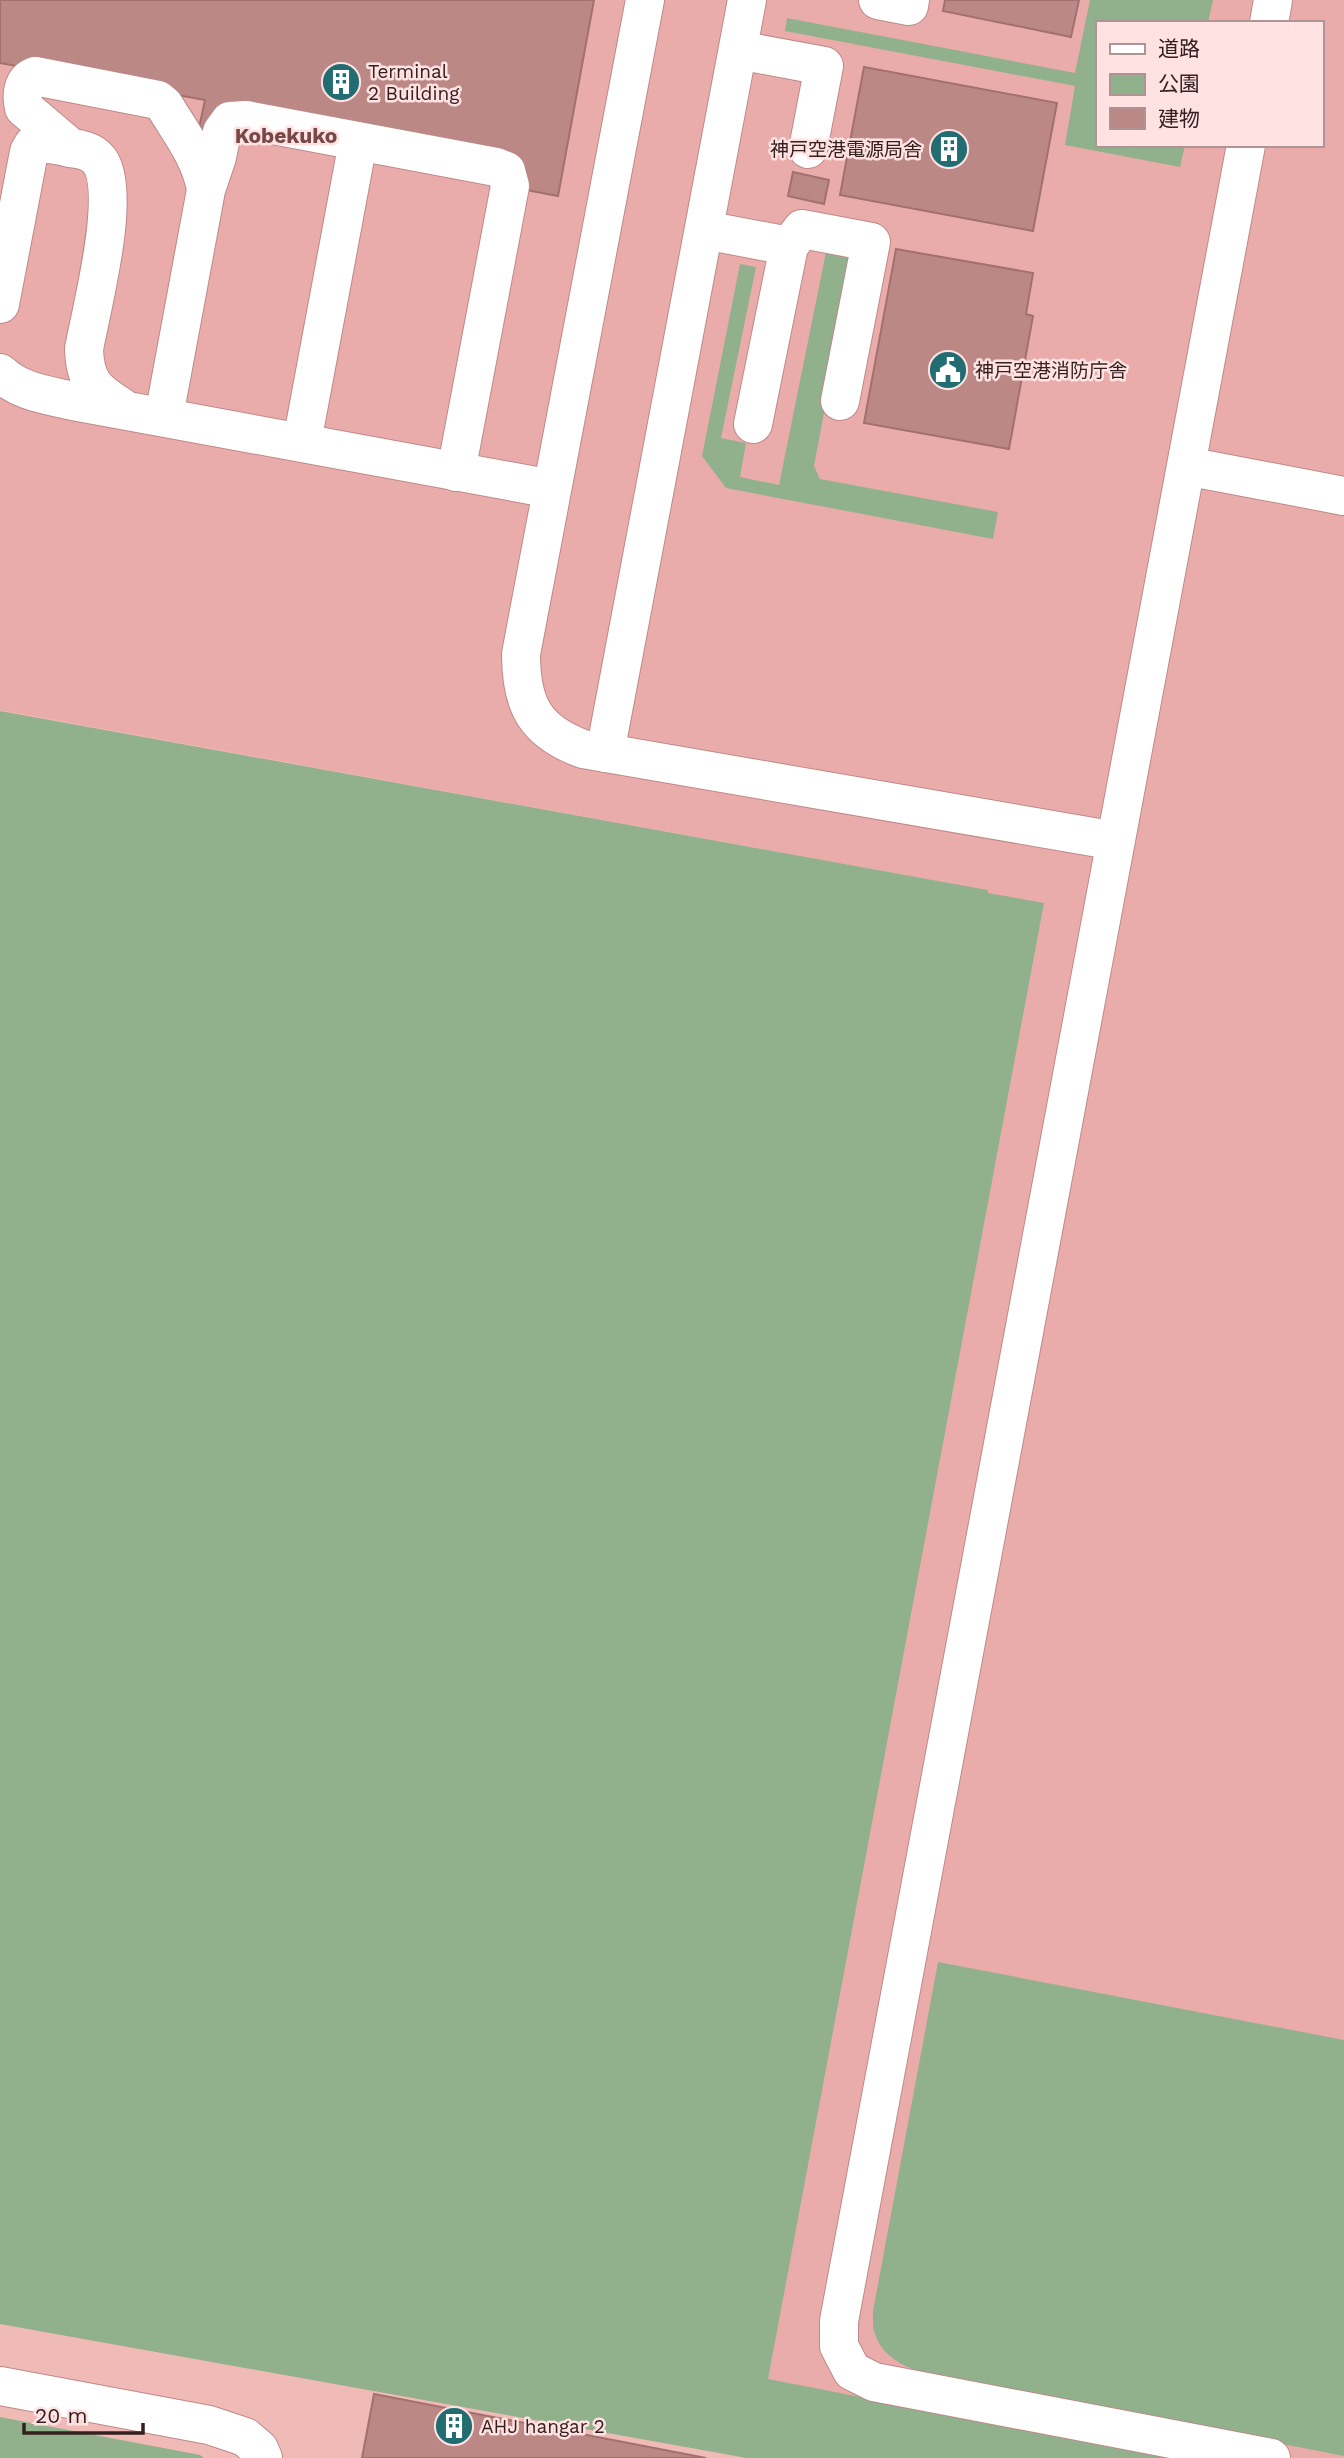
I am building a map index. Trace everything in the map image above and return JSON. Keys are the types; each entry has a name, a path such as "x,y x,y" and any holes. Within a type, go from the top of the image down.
{"street":[{"path":"645,0 521,654 521,681 535,716 560,741 583,749 1115,841"},
{"path":"606,753 747,0"},
{"path":"878,0 909,6 910,0"},
{"path":"1269,21 1273,0"},
{"path":"738,50 824,66 808,149"},
{"path":"70,148 24,108 24,85 29,79 35,76 158,100 164,105 197,158 203,171 206,190"},
{"path":"163,416 206,190 222,132 230,121 246,120 496,167 506,171 510,186 456,472"},
{"path":"302,442 358,142"},
{"path":"0,304 29,152 33,145 41,143 70,148 98,158 109,189 108,214 84,349 85,366 90,382 101,395 123,408"},
{"path":"1246,147 839,2321 839,2346 852,2371 874,2382 1270,2458"},
{"path":"753,424 789,246 802,229 871,242 840,401"},
{"path":"704,230 789,246"},
{"path":"0,373 9,382 23,389 73,401 123,408 552,489"},
{"path":"1186,466 1344,496"},
{"path":"0,2386 209,2425 245,2437 259,2449 263,2458"}],"shaded area":[{"path":"0,0 1344,0 1344,2458 747,2458 694,2448 988,890 0,710"}],"green space":[{"path":"1090,0 1213,0 1208,21 1096,21 1096,147 1185,147 1180,167 1065,145 1075,86 785,31 787,18 1075,73"},
{"path":"826,252 853,258 814,466 820,479 998,512 993,539 726,488 702,456 740,264 756,267 721,438 746,443 740,477 779,485"},
{"path":"0,711 988,890 988,893 1044,903 768,2379 1176,2458 747,2458 0,2324"},
{"path":"938,1962 1344,2040 1344,2456 923,2373 901,2363 888,2354 878,2342 874,2331 873,2311"},
{"path":"0,2417 200,2455 204,2458 0,2458"}],"building":[{"name":"Terminal 2 Building","path":"0,0 594,0 558,196 199,128 205,100 0,63"},
{"path":"945,0 1079,0 1071,37 943,11"},
{"name":"神戸空港電源局舎","path":"864,67 1057,103 1033,231 840,195"},
{"path":"793,172 829,180 824,204 788,196"},
{"name":"神戸空港消防庁舎","path":"896,249 1033,273 1026,314 1033,316 1009,449 864,423"},
{"name":"AHJ hangar 2","path":"374,2394 706,2458 362,2458"}],"place":[{"name":"Terminal 2 Building","path":"341,82"},
{"name":"神戸空港電源局舎","path":"949,149"},
{"name":"神戸空港消防庁舎","path":"948,370"},
{"name":"AHJ hangar 2","path":"454,2426"}],"district":[{"name":"Kobekuko","path":"286,136"}]}
